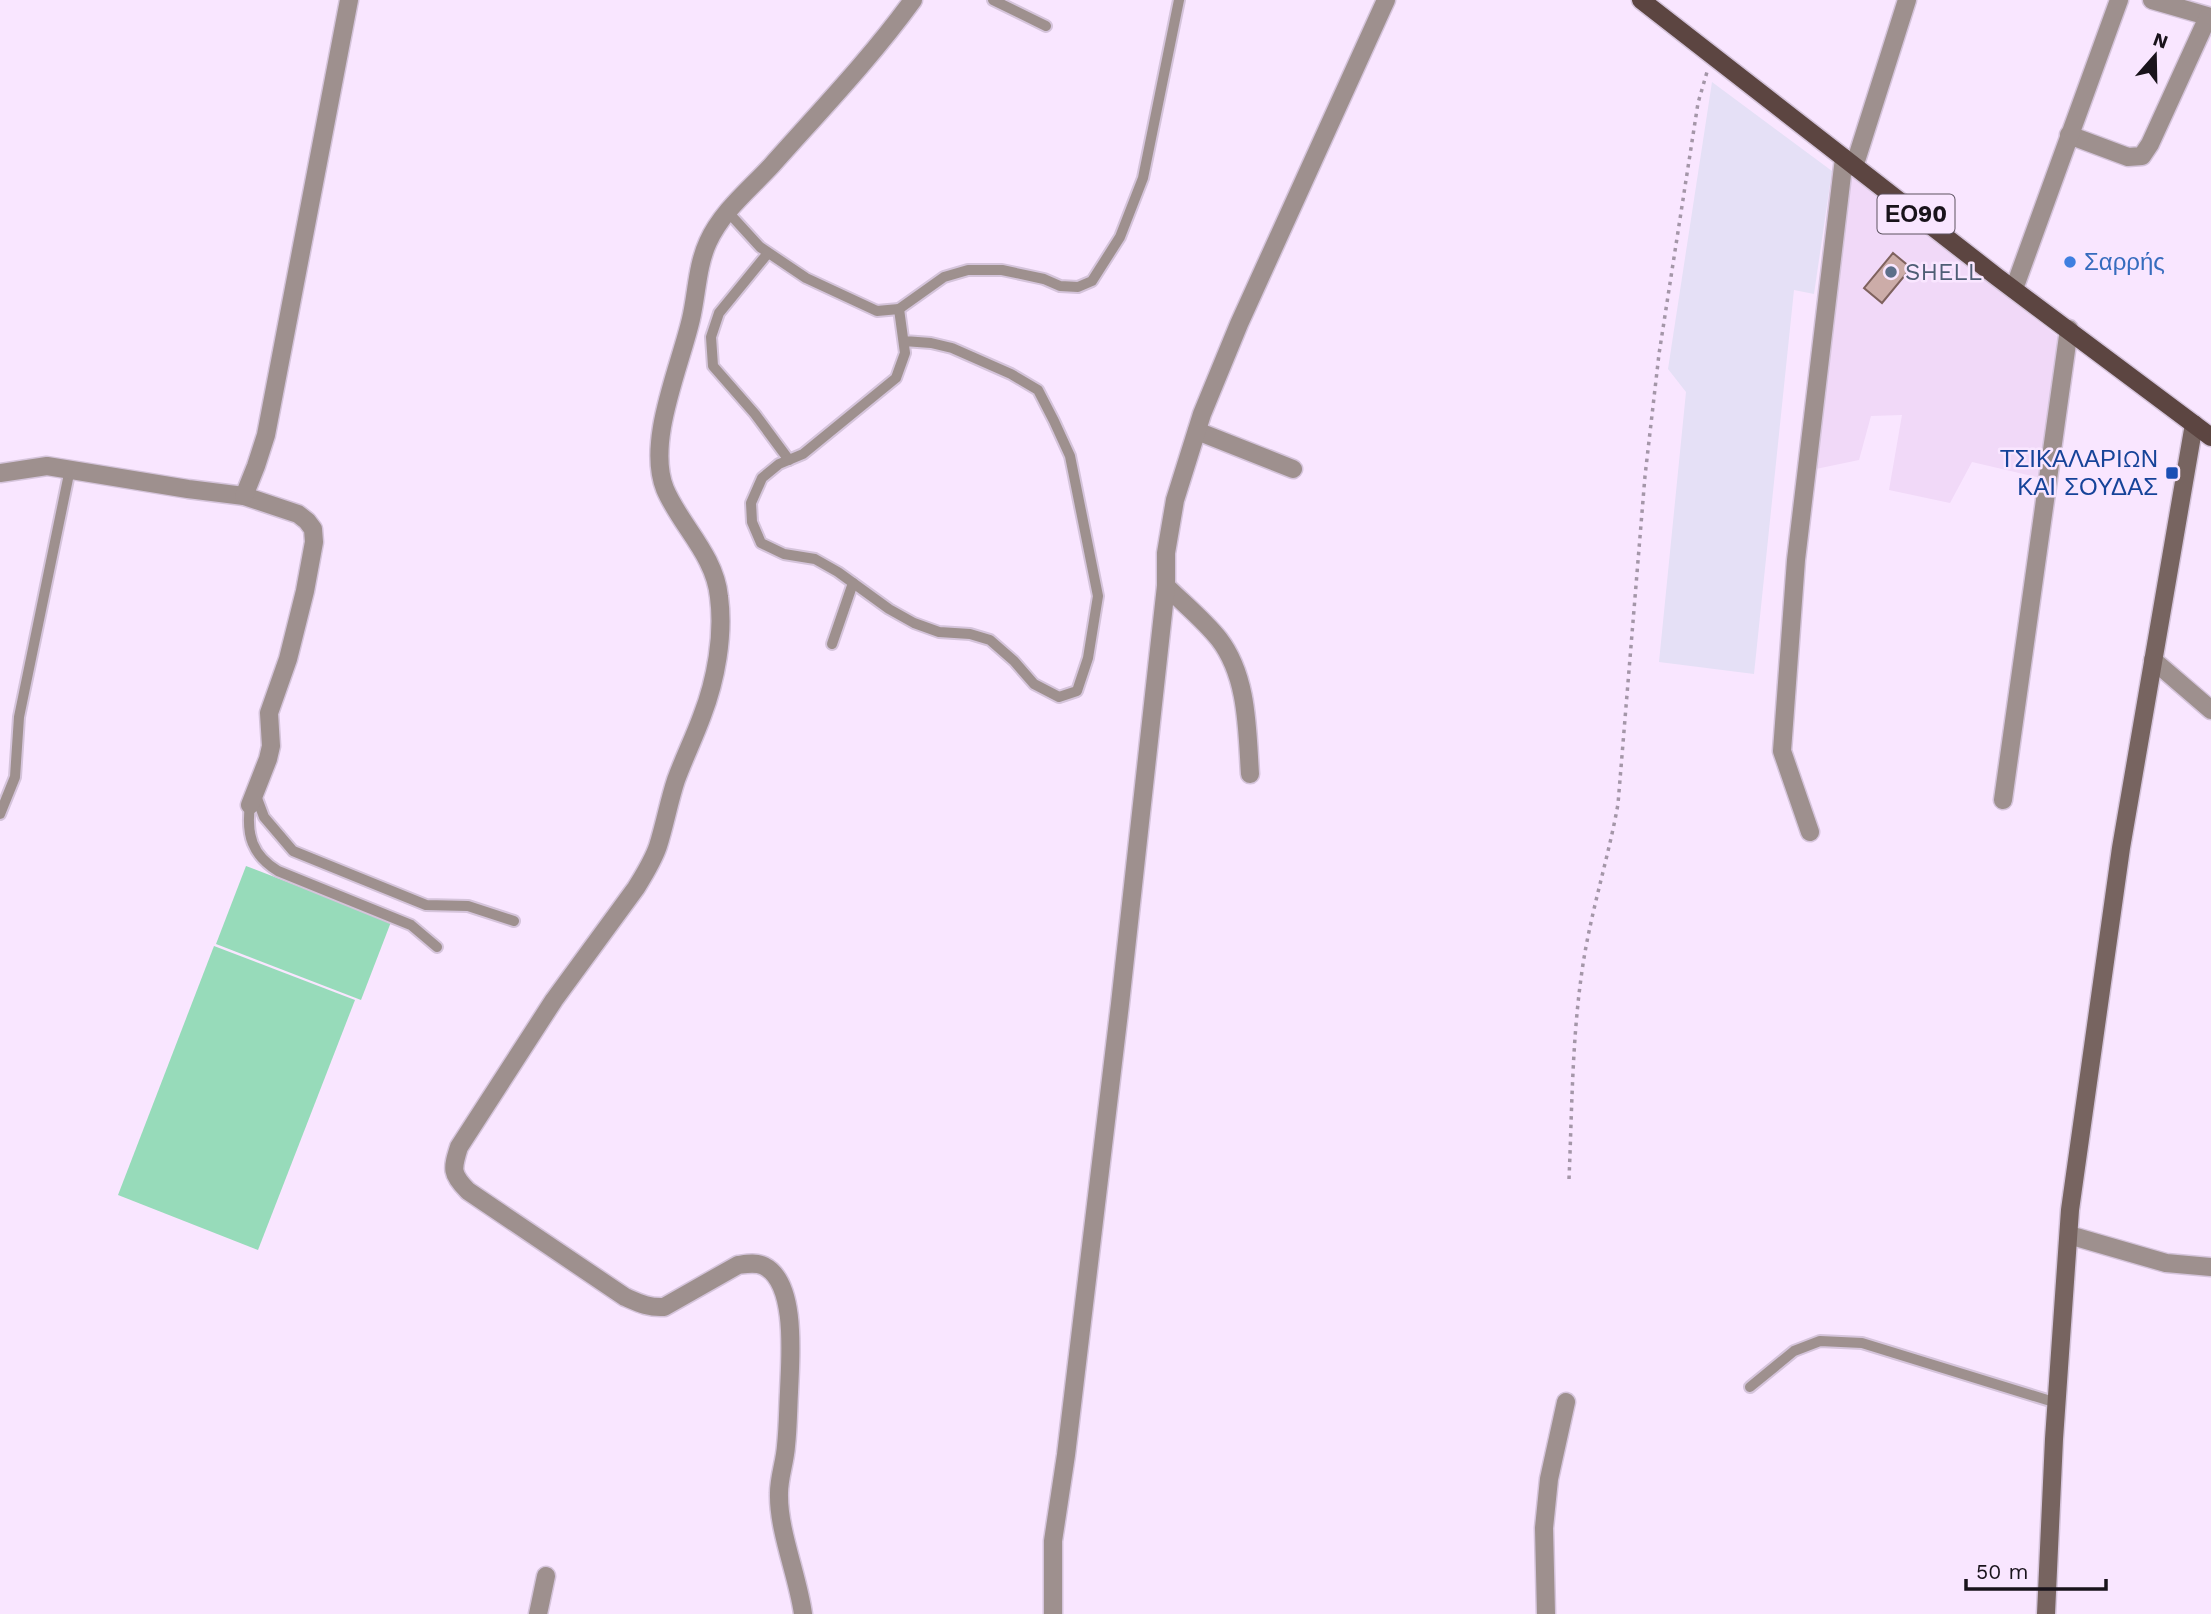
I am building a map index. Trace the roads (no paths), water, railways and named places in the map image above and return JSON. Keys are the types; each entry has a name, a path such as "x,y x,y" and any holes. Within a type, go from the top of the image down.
{"main road":[{"name":"ΕΟ90","path":"1641,0 2014,289 2211,437"}],"street":[{"path":"244,496 266,435 349,0"},
{"path":"803,1614 783,1528 779,1494 786,1446 791,1323 780,1286 772,1273 764,1266 751,1263 738,1265 664,1307 641,1304 625,1297 468,1191 457,1180 453,1171 459,1147 554,1000 636,888 646,870 657,849 680,769 707,702 719,640 719,593 713,572 666,491 660,474 665,409 687,336 708,242 728,212 848,80 913,0"},
{"path":"1053,1614 1053,1541 1066,1455 1119,1018 1166,586 1166,553 1175,500 1197,431 1239,324 1386,0"},
{"path":"1810,832 1782,751 1796,560 1849,162 1907,0"},
{"path":"2014,289 2119,0"},
{"path":"2070,135 2128,157 2142,156 2150,144 2209,17 2152,0"},
{"path":"2003,800 2069,329"},
{"path":"2046,1614 2070,1210 2121,848 2194,424"},
{"path":"1197,431 1293,469"},
{"path":"0,473 47,466 69,468 244,496 298,514 307,521 313,529 314,542 305,591 288,659 269,713 271,746 253,799"},
{"path":"1166,586 1219,640 1236,670 1246,713 1250,774"},
{"path":"2153,660 2211,710"},
{"path":"2069,1235 2166,1264 2211,1267"},
{"path":"1546,1614 1546,1504 1566,1402"},
{"path":"538,1614 546,1576"}],"lane":[{"path":"993,0 1046,26"},
{"path":"728,212 768,253 806,278 877,312 899,309 944,277 968,270 1002,270 1044,279 1060,286 1078,287 1092,281 1120,236 1143,178 1179,0"},
{"path":"768,253 719,313 711,337 713,366 755,414 789,460"},
{"path":"899,309 905,353 896,377 803,454 779,464 762,478 751,503 752,522 761,543 785,554 815,559 914,623 939,632 970,634 990,640 1014,661 1034,684 1059,697 1077,691 1088,659 1098,596 1070,456 1054,421 1038,390 1011,374 953,348 904,341"},
{"path":"0,814 15,777 19,718 69,468"},
{"path":"832,644 853,583"},
{"path":"253,799 264,817 293,851 426,905 468,906 514,920"},
{"path":"253,799 249,817 251,841 265,863 278,871 411,925 438,947"},
{"path":"1750,1387 1794,1350 1820,1341 1862,1343 2057,1403"}],"place":[{"name":"Σαρρής","path":"2070,262"},
{"name":"SHELL","path":"1891,272"},
{"name":"ΤΣΙΚΑΛΑΡΙΩΝ ΚΑΙ ΣΟΥΔΑΣ","path":"2172,473"}]}
